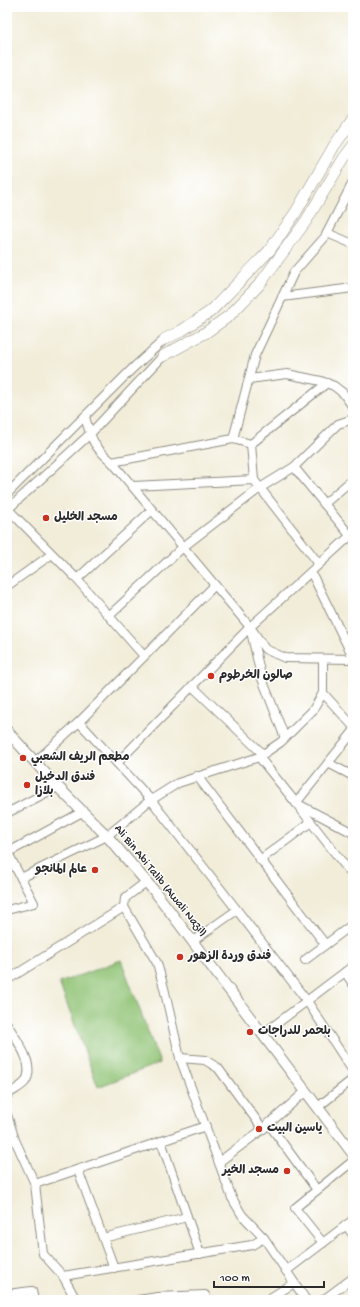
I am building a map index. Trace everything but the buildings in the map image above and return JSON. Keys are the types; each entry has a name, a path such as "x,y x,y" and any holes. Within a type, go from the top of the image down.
{"highway":[{"path":"165,339 211,311 269,251 296,212 334,146 353,119"},
{"path":"163,356 205,333 229,316 259,285 306,221 344,158 353,146"}],"main road":[{"name":"Ali Bin Abi Talib (Awali Nazil)","path":"7,731 57,787 106,836 146,882 264,1034 353,1154"}],"street":[{"path":"233,439 255,355 294,272 327,233 353,182"},
{"path":"327,233 353,244"},
{"path":"282,298 353,288"},
{"path":"7,494 124,377 165,339"},
{"path":"144,656 77,579 8,510 90,434 163,356"},
{"path":"249,379 287,374 327,383 334,386 342,393 353,407"},
{"path":"251,444 327,383"},
{"path":"85,417 93,443 98,450 112,462 133,486 250,627 265,649 285,658 353,658 311,572"},
{"path":"109,616 183,547 260,488 294,467 338,424 353,419"},
{"path":"112,462 233,439 251,444"},
{"path":"251,444 254,480 319,564"},
{"path":"117,763 250,627 319,564 352,538 294,467"},
{"path":"324,504 353,479"},
{"path":"133,486 254,480"},
{"path":"77,579 152,510"},
{"path":"7,586 52,554"},
{"path":"35,762 79,722 215,585"},
{"path":"250,627 261,676 285,738"},
{"path":"21,878 106,836 151,800 178,783 261,756 282,742 313,710 323,693 323,659"},
{"path":"192,686 261,756 353,876"},
{"path":"323,693 353,726"},
{"path":"79,722 151,800 307,1001 353,1071"},
{"path":"296,803 353,732"},
{"path":"328,764 353,776"},
{"path":"197,776 325,944"},
{"path":"7,813 57,787"},
{"path":"296,803 353,833"},
{"path":"7,910 34,903 7,851 10,852 82,812"},
{"path":"260,860 311,822"},
{"path":"146,882 125,898 124,907 157,963 180,1058 232,1198 242,1215 264,1238 306,1300"},
{"path":"7,980 124,907"},
{"path":"193,941 237,910"},
{"path":"305,960 353,924"},
{"path":"264,1034 353,966"},
{"path":"345,972 353,984"},
{"path":"7,1024 26,1055 29,1073 25,1082 7,1095"},
{"path":"180,1058 205,1060 218,1068 317,1190"},
{"path":"318,1106 353,1079"},
{"path":"219,1162 266,1126 306,1092"},
{"path":"7,1115 15,1140 35,1184 43,1254 63,1276 76,1300"},
{"path":"35,1184 206,1126"},
{"path":"161,1141 200,1254"},
{"path":"323,1243 295,1208 353,1162"},
{"path":"78,1170 114,1268"},
{"path":"103,1238 187,1217"},
{"path":"286,1271 350,1223 353,1235"},
{"path":"63,1276 252,1245 264,1238"},
{"path":"323,1300 353,1278"},
{"path":"267,1300 294,1283"},
{"path":"7,1294 32,1291 34,1300"},
{"path":"138,1300 158,1297 205,1295 207,1300"}],"green space":[{"path":"121,960 160,1063 98,1087 59,983"}],"place":[{"name":"مسجد الخليل","path":"46,518"},
{"name":"صالون الخرطوم","path":"211,676"},
{"name":"مطعم الريف الشعبي","path":"23,758"},
{"name":"فندق الدخيل بلازا","path":"27,785"},
{"name":"عالم المانجو","path":"95,870"},
{"name":"فندق وردة الزهور","path":"180,957"},
{"name":"بلحمر للدراجات","path":"250,1032"},
{"name":"ياسين البيت","path":"259,1129"},
{"name":"مسجد الخير","path":"287,1171"}]}
